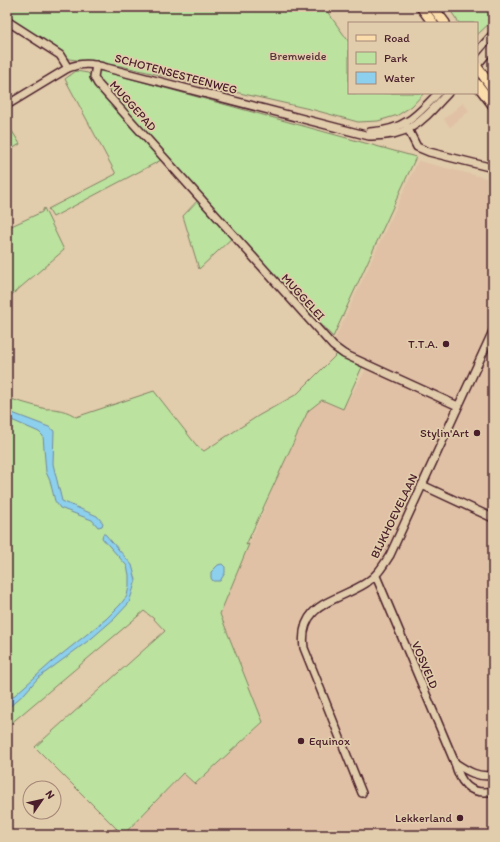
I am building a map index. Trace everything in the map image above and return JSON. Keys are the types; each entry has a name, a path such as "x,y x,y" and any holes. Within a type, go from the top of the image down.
{"main road":[{"path":"421,7 432,22"},
{"path":"433,7 444,22"},
{"path":"478,67 493,88"},
{"path":"478,85 493,105"}],"street":[{"path":"7,21 60,55 68,68"},
{"path":"478,51 493,34"},
{"path":"478,65 493,46"},
{"name":"SCHOTENSESTEENWEG","path":"7,105 68,68 83,64 96,65 359,133 406,126"},
{"name":"MUGGEPAD","path":"96,65 94,77 98,84 165,158"},
{"path":"406,126 437,94"},
{"path":"406,126 426,117 447,94"},
{"path":"406,126 416,147 493,168"},
{"name":"MUGGELEI","path":"165,158 335,348 344,354 458,406"},
{"name":"BIJKHOEVELAAN","path":"362,793 304,648 303,638 305,627 311,614 320,606 366,583 376,576 390,555 493,331"},
{"path":"422,485 493,518"},
{"name":"VOSVELD","path":"376,576 455,763 458,775 470,788 478,792 493,791"},
{"path":"455,763 472,774 480,776 493,774"}],"shaded area":[{"path":"463,103 469,111 450,127 444,119"},
{"path":"418,161 493,180 493,835 123,835 183,773 195,784 263,723 220,614 281,469 308,411 322,400 343,409 370,363 334,341"}],"green space":[{"name":"Bremweide","path":"7,7 324,7 348,41 348,94 423,94 412,106 398,115 378,121 358,122 314,110 121,66 69,59 7,20"},
{"path":"448,7 493,7 493,20 478,34 478,22 458,22"},
{"path":"76,71 88,73 165,158 53,217 48,209 116,174 65,79"},
{"path":"99,71 416,157 333,337 282,284 99,82 96,74"},
{"path":"7,123 20,144 7,152"},
{"path":"200,198 234,236 199,269 183,216"},
{"path":"44,208 64,250 7,299 7,228 42,212"},
{"path":"337,354 362,367 343,409 322,400 308,411 246,545 249,544 220,614 263,722 195,784 183,773 123,835 35,747 165,631 144,611 9,725 7,723 7,398 46,409 61,410 76,417 154,391 197,446 204,451 258,416 297,394"}],"water":[{"path":"7,411 49,427 54,431 53,464 62,501 97,516 103,523 102,526 98,527 92,520 60,508 55,501 46,472 43,436 39,432 7,418"},
{"path":"103,534 105,534 132,565 136,580 129,603 115,618 92,638 38,678 25,693 7,709 7,702 52,662 106,619 127,596 129,575 127,566 102,538"},
{"path":"222,564 225,567 225,573 220,581 213,581 211,578 211,572 218,565"}],"place":[{"name":"T.T.A.","path":"446,344"},
{"name":"Stylin'Art","path":"477,433"},
{"name":"Equinox","path":"301,741"},
{"name":"Lekkerland","path":"460,818"}]}
